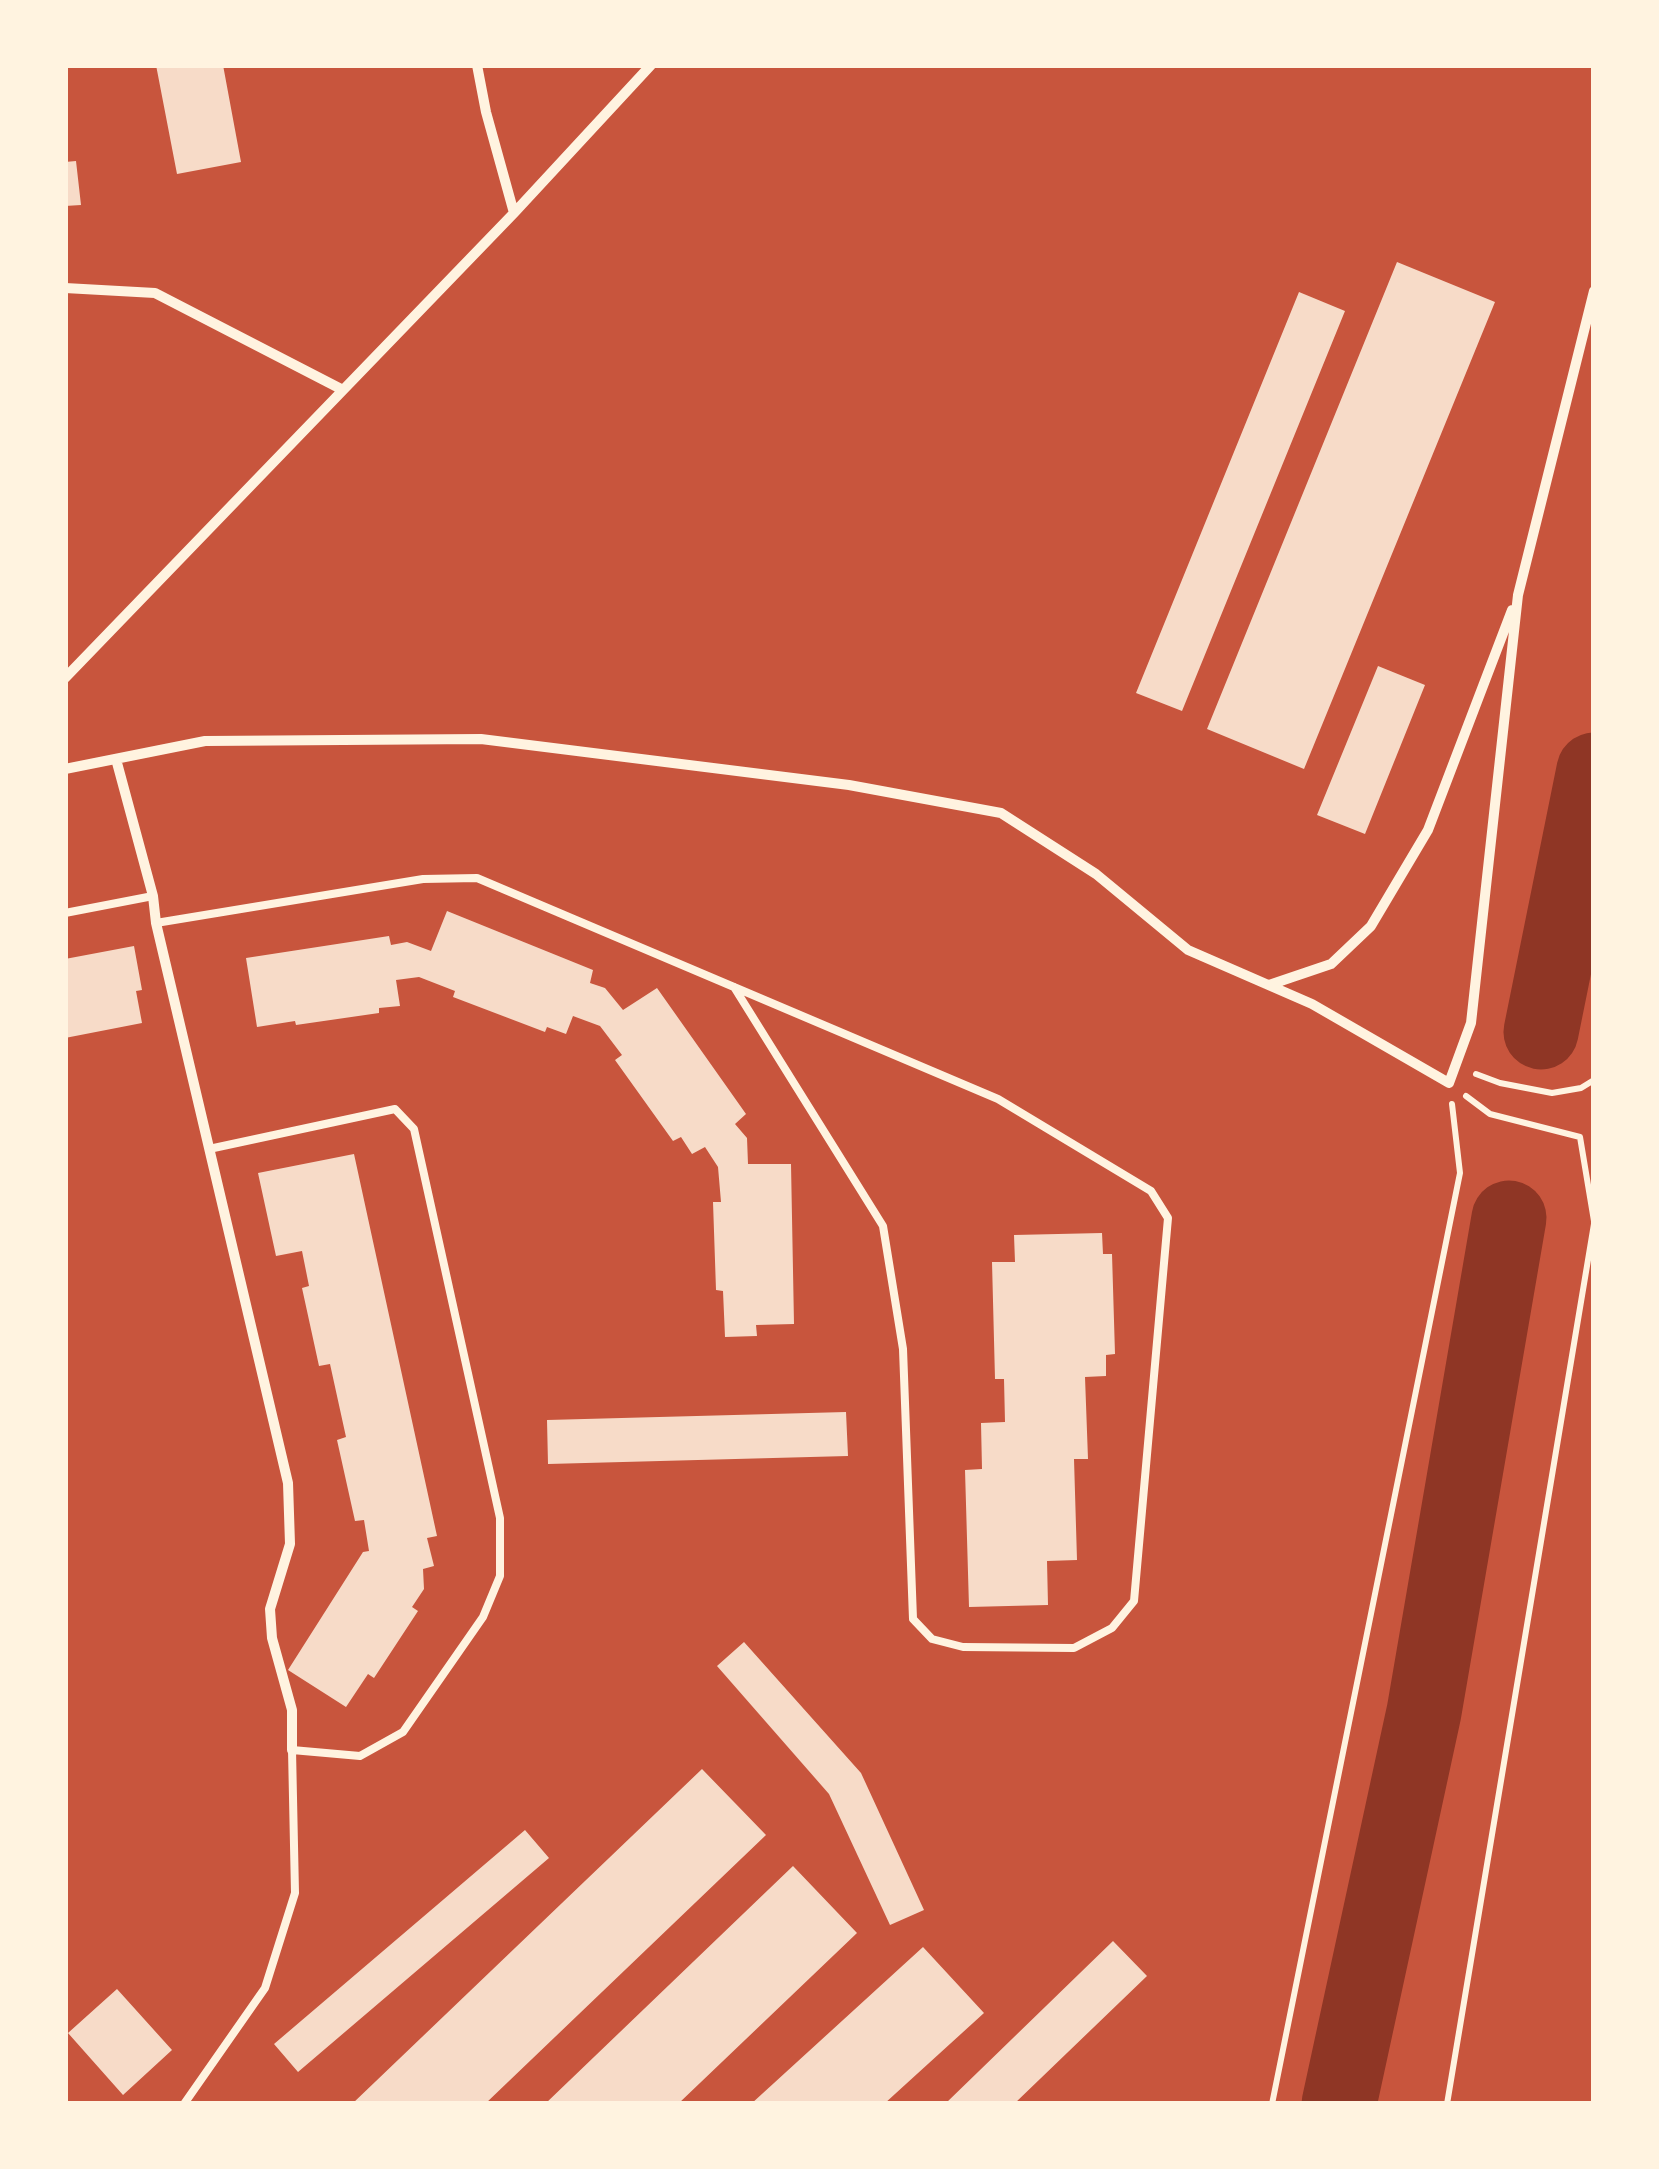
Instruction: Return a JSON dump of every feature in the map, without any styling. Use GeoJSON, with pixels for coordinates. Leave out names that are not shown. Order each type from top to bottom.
{"type":"FeatureCollection","features":[{"type":"Feature","properties":{"kind":"street"},"geometry":{"type":"LineString","coordinates":[[477,65],[514,213]]}},
{"type":"Feature","properties":{"kind":"street"},"geometry":{"type":"LineString","coordinates":[[65,678],[652,65]]}},
{"type":"Feature","properties":{"kind":"street"},"geometry":{"type":"LineString","coordinates":[[65,288],[155,293],[343,390]]}},
{"type":"Feature","properties":{"kind":"street"},"geometry":{"type":"LineString","coordinates":[[1267,985],[1330,964],[1371,926],[1428,830],[1518,595],[1594,291]]}},
{"type":"Feature","properties":{"kind":"street"},"geometry":{"type":"LineString","coordinates":[[65,769],[205,741],[481,738],[848,784],[1001,813],[1096,874],[1188,950],[1312,1004],[1449,1083],[1472,1023],[1518,595]]}},
{"type":"Feature","properties":{"kind":"street"},"geometry":{"type":"LineString","coordinates":[[116,759],[153,896],[156,923],[288,1483],[290,1544],[270,1609],[272,1638],[292,1710],[292,1750]]}},
{"type":"Feature","properties":{"kind":"lane"},"geometry":{"type":"LineString","coordinates":[[156,923],[423,879],[477,878],[734,987],[998,1099],[1151,1191],[1168,1218],[1134,1600],[1112,1628],[1074,1648],[964,1647],[932,1639],[914,1619],[903,1349],[883,1226],[734,987]]}},
{"type":"Feature","properties":{"kind":"lane"},"geometry":{"type":"LineString","coordinates":[[65,914],[153,896]]}},
{"type":"Feature","properties":{"kind":"lane"},"geometry":{"type":"LineString","coordinates":[[184,2104],[265,1988],[295,1894],[292,1750],[360,1756],[402,1732],[483,1617],[500,1576],[500,1518],[414,1129],[396,1109],[208,1149]]}},
{"type":"Feature","properties":{"kind":"path"},"geometry":{"type":"LineString","coordinates":[[1456,1066],[1500,1083],[1552,1094],[1581,1088],[1594,1080]]}},
{"type":"Feature","properties":{"kind":"path"},"geometry":{"type":"LineString","coordinates":[[1272,2104],[1460,1174],[1449,1083]]}},
{"type":"Feature","properties":{"kind":"path"},"geometry":{"type":"LineString","coordinates":[[1447,2104],[1594,1223],[1580,1137],[1490,1114]]}},
{"type":"Feature","properties":{"kind":"path"},"geometry":{"type":"LineString","coordinates":[[1584,1284],[1594,1284]]}},
{"type":"Feature","properties":{"kind":"building"},"geometry":{"type":"Polygon","coordinates":[[[156,65],[223,65],[241,162],[177,174],[156,65]]]}},
{"type":"Feature","properties":{"kind":"building"},"geometry":{"type":"Polygon","coordinates":[[[76,161],[81,205],[65,206],[65,162],[76,161]]]}},
{"type":"Feature","properties":{"kind":"building"},"geometry":{"type":"Polygon","coordinates":[[[1397,262],[1495,302],[1304,769],[1207,729],[1397,262]]]}},
{"type":"Feature","properties":{"kind":"building"},"geometry":{"type":"Polygon","coordinates":[[[1299,292],[1345,311],[1182,711],[1136,693],[1299,292]]]}},
{"type":"Feature","properties":{"kind":"building"},"geometry":{"type":"Polygon","coordinates":[[[1378,666],[1425,685],[1365,834],[1317,815],[1378,666]]]}},
{"type":"Feature","properties":{"kind":"building"},"geometry":{"type":"Polygon","coordinates":[[[447,911],[593,970],[590,983],[605,988],[623,1010],[657,988],[746,1114],[735,1124],[747,1138],[748,1164],[791,1164],[794,1324],[756,1325],[757,1336],[725,1337],[723,1291],[716,1290],[713,1202],[721,1202],[718,1167],[705,1147],[692,1154],[681,1137],[673,1141],[615,1060],[622,1055],[600,1026],[573,1016],[566,1034],[547,1027],[545,1032],[453,997],[455,991],[419,977],[396,980],[400,1006],[379,1008],[379,1013],[257,1027],[246,958],[389,936],[391,945],[407,942],[431,951],[447,911]]]}},
{"type":"Feature","properties":{"kind":"building"},"geometry":{"type":"Polygon","coordinates":[[[134,946],[142,990],[136,991],[142,1023],[65,1038],[65,959],[134,946]]]}},
{"type":"Feature","properties":{"kind":"building"},"geometry":{"type":"Polygon","coordinates":[[[354,1154],[437,1536],[427,1538],[434,1566],[423,1569],[424,1589],[412,1607],[418,1611],[374,1678],[368,1674],[346,1707],[288,1670],[363,1552],[369,1551],[364,1520],[355,1521],[337,1440],[346,1437],[330,1364],[319,1366],[302,1288],[309,1286],[302,1251],[276,1256],[258,1173],[354,1154]]]}},
{"type":"Feature","properties":{"kind":"building"},"geometry":{"type":"Polygon","coordinates":[[[1102,1233],[1103,1254],[1112,1254],[1115,1354],[1106,1355],[1106,1376],[1085,1377],[1088,1459],[1074,1459],[1077,1560],[1047,1561],[1048,1605],[969,1607],[965,1470],[982,1469],[981,1423],[1005,1422],[1004,1379],[995,1379],[992,1262],[1015,1262],[1014,1235],[1102,1233]]]}},
{"type":"Feature","properties":{"kind":"building"},"geometry":{"type":"Polygon","coordinates":[[[846,1412],[848,1456],[548,1464],[547,1420],[846,1412]]]}},
{"type":"Feature","properties":{"kind":"building"},"geometry":{"type":"Polygon","coordinates":[[[744,1642],[861,1773],[924,1910],[890,1925],[829,1794],[717,1666],[744,1642]]]}},
{"type":"Feature","properties":{"kind":"building"},"geometry":{"type":"Polygon","coordinates":[[[702,1769],[766,1835],[485,2104],[352,2104],[702,1769]]]}},
{"type":"Feature","properties":{"kind":"building"},"geometry":{"type":"Polygon","coordinates":[[[525,1830],[549,1858],[298,2072],[274,2044],[525,1830]]]}},
{"type":"Feature","properties":{"kind":"building"},"geometry":{"type":"Polygon","coordinates":[[[793,1866],[857,1933],[678,2104],[545,2104],[793,1866]]]}},
{"type":"Feature","properties":{"kind":"building"},"geometry":{"type":"Polygon","coordinates":[[[1113,1941],[1147,1976],[1014,2104],[945,2104],[1113,1941]]]}},
{"type":"Feature","properties":{"kind":"building"},"geometry":{"type":"Polygon","coordinates":[[[923,1947],[984,2013],[884,2104],[751,2104],[923,1947]]]}},
{"type":"Feature","properties":{"kind":"building"},"geometry":{"type":"Polygon","coordinates":[[[117,1989],[172,2050],[123,2095],[68,2033],[117,1989]]]}},
{"type":"Feature","properties":{"kind":"waterway"},"geometry":{"type":"LineString","coordinates":[[1541,1032],[1594,770]]}},
{"type":"Feature","properties":{"kind":"waterway"},"geometry":{"type":"LineString","coordinates":[[1339,2104],[1424,1712],[1509,1218]]}}]}
